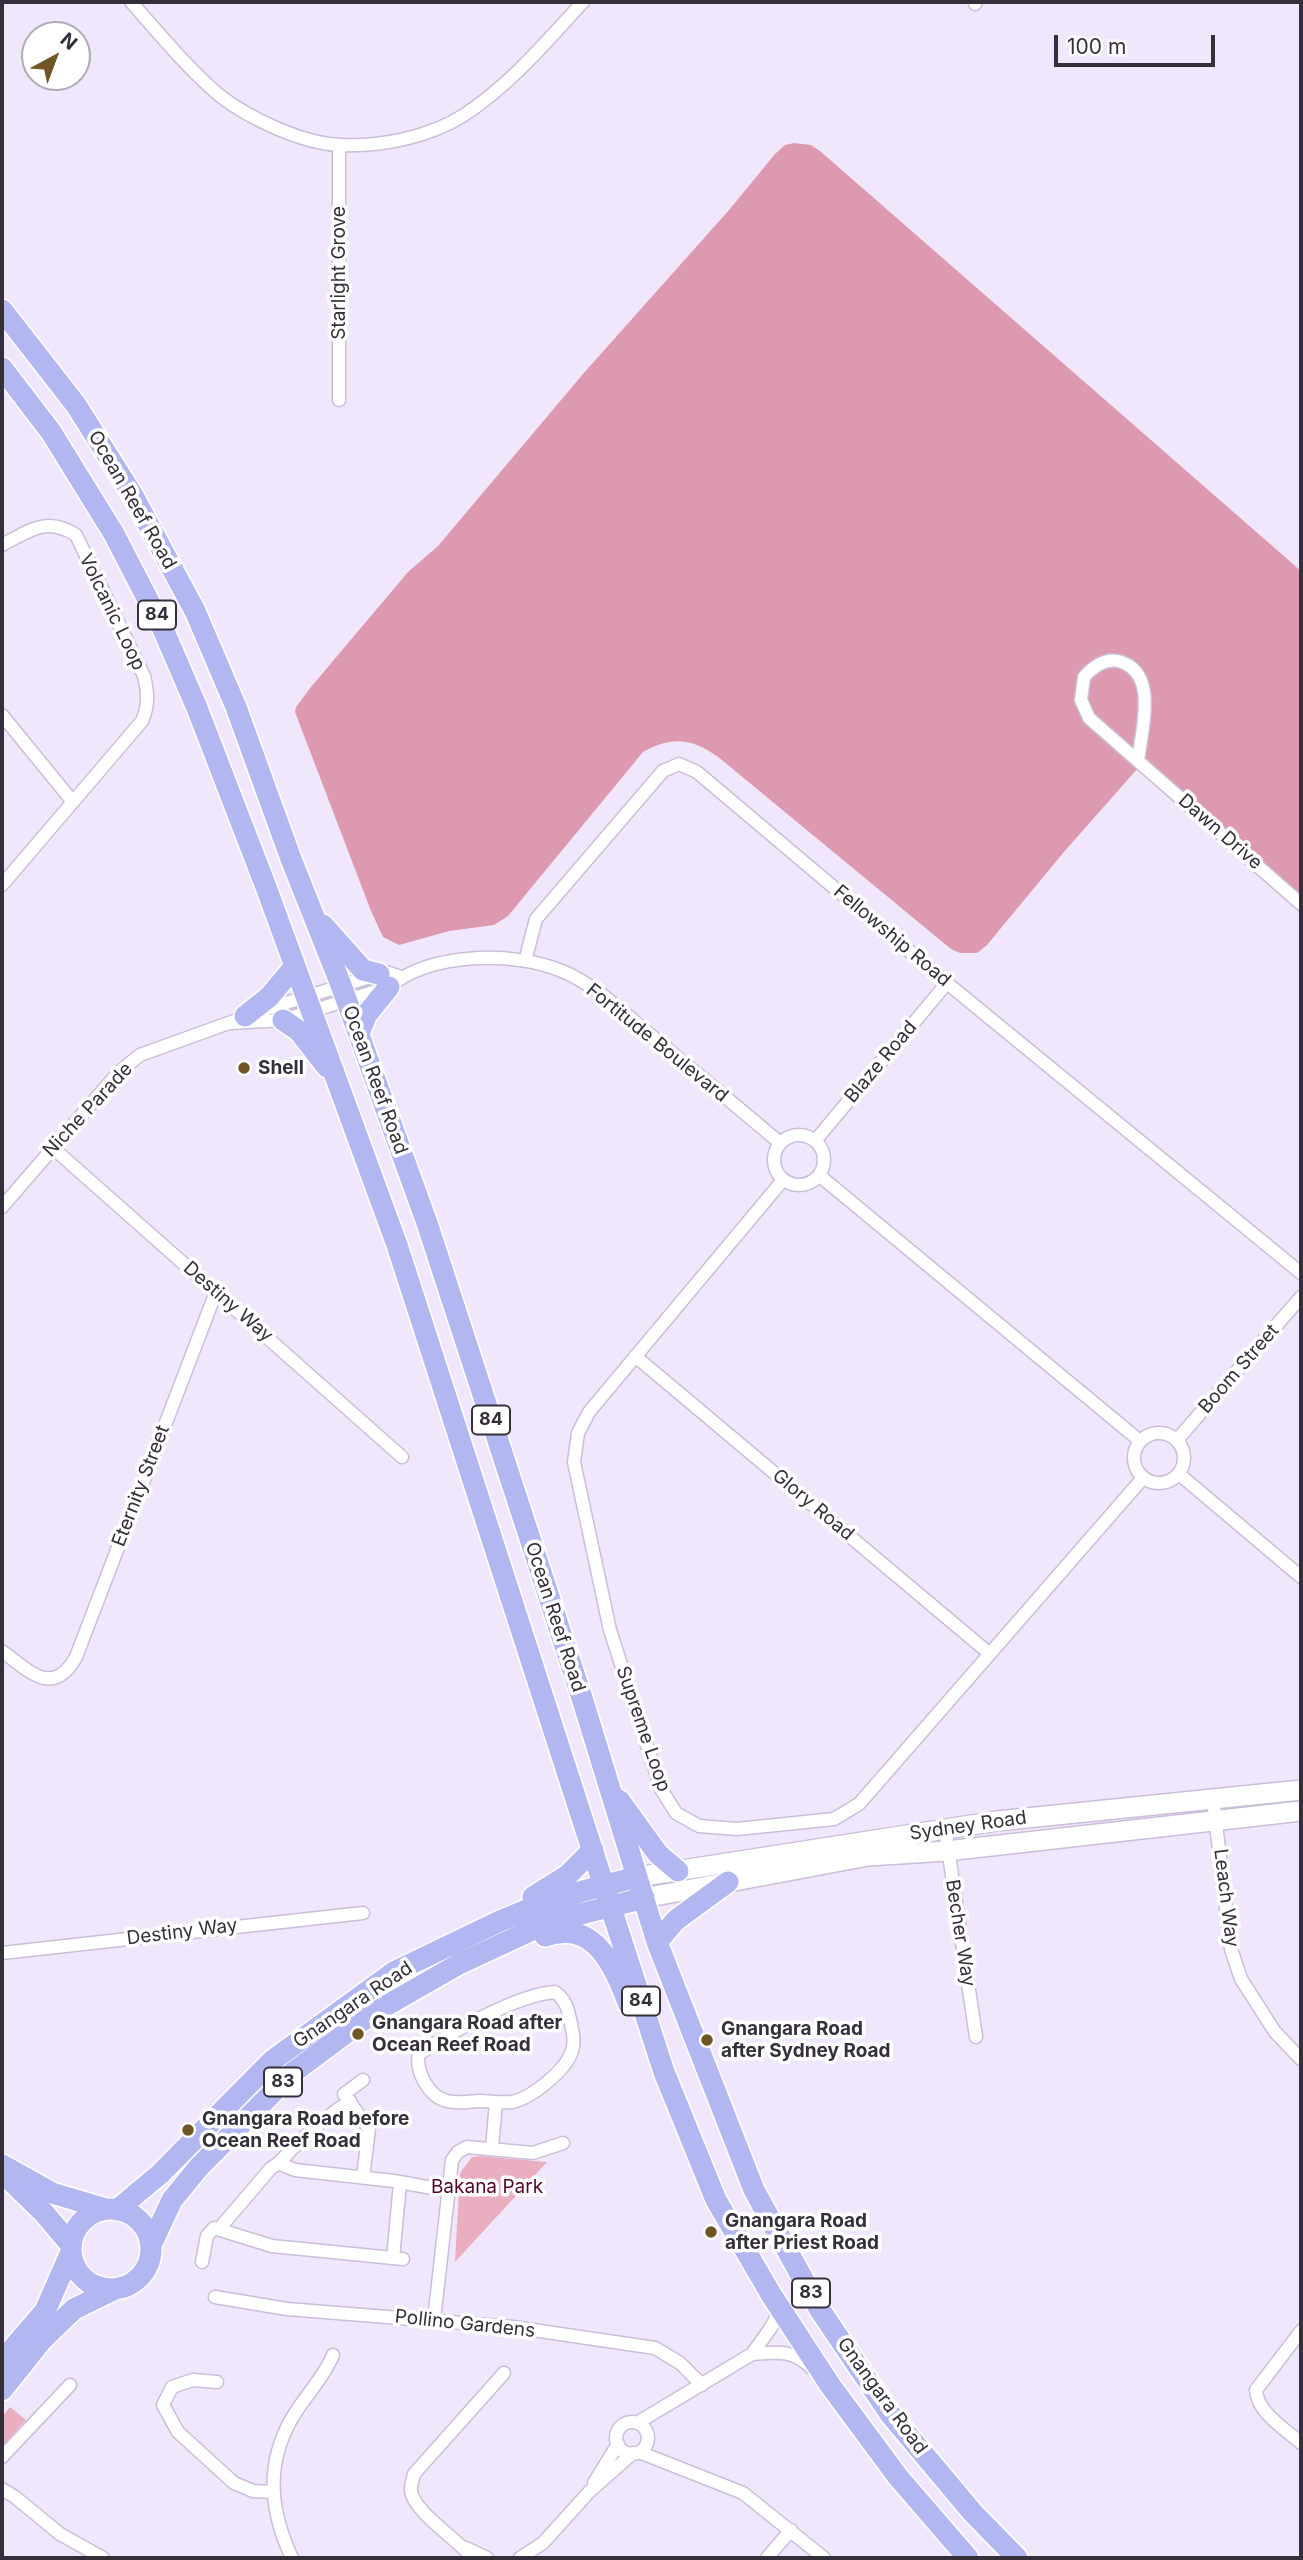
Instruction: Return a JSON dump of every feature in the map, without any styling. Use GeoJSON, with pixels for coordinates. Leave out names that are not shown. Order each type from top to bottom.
{"type":"FeatureCollection","features":[{"type":"Feature","properties":{"kind":"main road","name":"Ocean Reef Road"},"geometry":{"type":"LineString","coordinates":[[2,310],[89,425],[132,494],[195,611],[236,707],[344,992],[427,1223],[582,1698],[644,1898]]}},
{"type":"Feature","properties":{"kind":"main road","name":"Ocean Reef Road"},"geometry":{"type":"LineString","coordinates":[[2,368],[62,450],[114,534],[150,603],[197,708],[397,1245],[611,1906]]}},
{"type":"Feature","properties":{"kind":"main road"},"geometry":{"type":"LineString","coordinates":[[313,913],[357,964],[369,973],[389,979],[380,1001],[368,1014],[359,1033]]}},
{"type":"Feature","properties":{"kind":"main road"},"geometry":{"type":"LineString","coordinates":[[238,1020],[269,997],[295,966]]}},
{"type":"Feature","properties":{"kind":"main road"},"geometry":{"type":"LineString","coordinates":[[283,1020],[299,1031],[337,1080]]}},
{"type":"Feature","properties":{"kind":"main road"},"geometry":{"type":"LineString","coordinates":[[606,1781],[659,1854],[678,1871]]}},
{"type":"Feature","properties":{"kind":"main road"},"geometry":{"type":"LineString","coordinates":[[500,1921],[568,1875],[593,1850]]}},
{"type":"Feature","properties":{"kind":"main road","name":"Gnangara Road"},"geometry":{"type":"LineString","coordinates":[[111,2209],[160,2174],[273,2060],[394,1972],[534,1907],[637,1877]]}},
{"type":"Feature","properties":{"kind":"main road"},"geometry":{"type":"LineString","coordinates":[[657,1942],[676,1920],[728,1882]]}},
{"type":"Feature","properties":{"kind":"main road","name":"Gnangara Road"},"geometry":{"type":"LineString","coordinates":[[151,2245],[173,2200],[199,2166],[290,2074],[370,2015],[459,1964],[532,1930],[644,1898],[657,1942],[754,2190],[820,2310],[890,2414],[973,2513],[1017,2558]]}},
{"type":"Feature","properties":{"kind":"main road","name":"Gnangara Road"},"geometry":{"type":"LineString","coordinates":[[611,1906],[664,2071],[716,2200],[830,2385],[898,2477],[968,2558]]}},
{"type":"Feature","properties":{"kind":"main road","name":"83"},"geometry":{"type":"LineString","coordinates":[[459,1964],[557,1931],[573,1931],[592,1940],[619,1980],[641,2034],[664,2071]]}},
{"type":"Feature","properties":{"kind":"main road"},"geometry":{"type":"LineString","coordinates":[[2,2165],[52,2193],[127,2212],[144,2225],[151,2245]]}},
{"type":"Feature","properties":{"kind":"main road"},"geometry":{"type":"LineString","coordinates":[[2,2172],[44,2213],[71,2248],[74,2264],[80,2275],[102,2288],[115,2289]]}},
{"type":"Feature","properties":{"kind":"main road","name":"83"},"geometry":{"type":"LineString","coordinates":[[71,2248],[79,2225],[86,2217],[111,2209]]}},
{"type":"Feature","properties":{"kind":"main road","name":"83"},"geometry":{"type":"LineString","coordinates":[[115,2289],[138,2280],[146,2270],[151,2245]]}},
{"type":"Feature","properties":{"kind":"main road"},"geometry":{"type":"LineString","coordinates":[[2,2361],[45,2311],[71,2248]]}},
{"type":"Feature","properties":{"kind":"main road"},"geometry":{"type":"LineString","coordinates":[[2,2390],[42,2340],[74,2309],[115,2289]]}},
{"type":"Feature","properties":{"kind":"street"},"geometry":{"type":"LineString","coordinates":[[131,2],[219,94],[250,116],[293,135],[339,145],[386,142],[425,133],[462,117],[496,91],[583,2]]}},
{"type":"Feature","properties":{"kind":"street","name":"Starlight Grove"},"geometry":{"type":"LineString","coordinates":[[339,145],[339,400]]}},
{"type":"Feature","properties":{"kind":"street","name":"Volcanic Loop"},"geometry":{"type":"LineString","coordinates":[[2,545],[41,526],[65,528],[75,535],[144,676],[148,696],[142,721],[2,885]]}},
{"type":"Feature","properties":{"kind":"street","name":"Dawn Drive"},"geometry":{"type":"LineString","coordinates":[[1138,761],[1146,704],[1143,689],[1137,674],[1129,667],[1109,660],[1099,664],[1084,677],[1081,701],[1089,718],[1138,761],[1301,904]]}},
{"type":"Feature","properties":{"kind":"street"},"geometry":{"type":"LineString","coordinates":[[2,715],[73,802]]}},
{"type":"Feature","properties":{"kind":"street","name":"Fellowship Road"},"geometry":{"type":"LineString","coordinates":[[524,961],[536,919],[663,771],[679,764],[697,772],[947,983],[1301,1273]]}},
{"type":"Feature","properties":{"kind":"street","name":"Fortitude Boulevard"},"geometry":{"type":"LineString","coordinates":[[344,992],[454,960],[495,957],[563,971],[605,997],[780,1143]]}},
{"type":"Feature","properties":{"kind":"street","name":"Blaze Road"},"geometry":{"type":"LineString","coordinates":[[815,1141],[947,983]]}},
{"type":"Feature","properties":{"kind":"street","name":"Niche Parade"},"geometry":{"type":"LineString","coordinates":[[2,1207],[118,1073],[140,1055],[238,1020],[308,1004],[344,992]]}},
{"type":"Feature","properties":{"kind":"street","name":"Niche Parade"},"geometry":{"type":"LineString","coordinates":[[238,1020],[283,1020],[308,1004]]}},
{"type":"Feature","properties":{"kind":"street"},"geometry":{"type":"LineString","coordinates":[[795,1135],[804,1135],[815,1141],[823,1151],[825,1159],[820,1175],[806,1185],[798,1186],[783,1180],[774,1166],[776,1150],[780,1143],[795,1135]]}},
{"type":"Feature","properties":{"kind":"street","name":"Destiny Way"},"geometry":{"type":"LineString","coordinates":[[53,1148],[402,1457]]}},
{"type":"Feature","properties":{"kind":"street"},"geometry":{"type":"LineString","coordinates":[[820,1175],[1140,1441]]}},
{"type":"Feature","properties":{"kind":"street","name":"Supreme Loop"},"geometry":{"type":"LineString","coordinates":[[783,1180],[589,1412],[578,1433],[574,1462],[610,1630],[661,1789],[676,1814],[699,1826],[737,1829],[834,1819],[859,1804],[1143,1478]]}},
{"type":"Feature","properties":{"kind":"street","name":"Eternity Street"},"geometry":{"type":"LineString","coordinates":[[2,1651],[36,1676],[50,1679],[60,1677],[69,1669],[76,1657],[216,1292]]}},
{"type":"Feature","properties":{"kind":"street","name":"Boom Street"},"geometry":{"type":"LineString","coordinates":[[1177,1440],[1301,1297]]}},
{"type":"Feature","properties":{"kind":"street","name":"Glory Road"},"geometry":{"type":"LineString","coordinates":[[635,1356],[990,1654]]}},
{"type":"Feature","properties":{"kind":"street"},"geometry":{"type":"LineString","coordinates":[[1155,1433],[1164,1433],[1177,1440],[1185,1458],[1180,1474],[1166,1483],[1150,1482],[1143,1478],[1138,1472],[1134,1456],[1140,1441],[1155,1433]]}},
{"type":"Feature","properties":{"kind":"street"},"geometry":{"type":"LineString","coordinates":[[1180,1474],[1301,1577]]}},
{"type":"Feature","properties":{"kind":"street","name":"Sydney Road"},"geometry":{"type":"LineString","coordinates":[[637,1877],[997,1821],[1301,1790]]}},
{"type":"Feature","properties":{"kind":"street","name":"Leach Way"},"geometry":{"type":"LineString","coordinates":[[1213,1799],[1231,1948],[1241,1979],[1275,2032],[1301,2059]]}},
{"type":"Feature","properties":{"kind":"street","name":"Sydney Road"},"geometry":{"type":"LineString","coordinates":[[644,1898],[868,1856],[947,1851],[1301,1811]]}},
{"type":"Feature","properties":{"kind":"street","name":"Becher Way"},"geometry":{"type":"LineString","coordinates":[[945,1828],[976,2037]]}},
{"type":"Feature","properties":{"kind":"street","name":"Destiny Way"},"geometry":{"type":"LineString","coordinates":[[2,1953],[363,1913]]}},
{"type":"Feature","properties":{"kind":"street"},"geometry":{"type":"LineString","coordinates":[[555,1992],[565,2000],[573,2034],[572,2055],[550,2081],[531,2094],[514,2101],[496,2102],[446,2101],[436,2095],[419,2071],[419,2054],[512,2004],[541,1993],[555,1992]]}},
{"type":"Feature","properties":{"kind":"street"},"geometry":{"type":"LineString","coordinates":[[363,2080],[344,2094],[369,2129],[363,2177]]}},
{"type":"Feature","properties":{"kind":"street"},"geometry":{"type":"LineString","coordinates":[[219,2229],[271,2168],[280,2164],[289,2151],[328,2114],[350,2101]]}},
{"type":"Feature","properties":{"kind":"street"},"geometry":{"type":"LineString","coordinates":[[492,2148],[496,2102]]}},
{"type":"Feature","properties":{"kind":"street"},"geometry":{"type":"LineString","coordinates":[[434,2320],[452,2160],[458,2152],[467,2147],[533,2153],[563,2143]]}},
{"type":"Feature","properties":{"kind":"street"},"geometry":{"type":"LineString","coordinates":[[280,2164],[295,2170],[363,2177],[449,2191]]}},
{"type":"Feature","properties":{"kind":"street"},"geometry":{"type":"LineString","coordinates":[[202,2262],[209,2232],[215,2228],[272,2246],[398,2258],[400,2183]]}},
{"type":"Feature","properties":{"kind":"street","name":"Pollino Gardens"},"geometry":{"type":"LineString","coordinates":[[215,2298],[287,2309],[513,2327],[655,2348],[680,2363],[702,2385]]}},
{"type":"Feature","properties":{"kind":"street"},"geometry":{"type":"LineString","coordinates":[[781,2309],[752,2354],[637,2423],[625,2423],[620,2427],[616,2438],[622,2449],[642,2446],[681,2468],[743,2493],[824,2558]]}},
{"type":"Feature","properties":{"kind":"street"},"geometry":{"type":"LineString","coordinates":[[1301,2331],[1255,2390],[1256,2400],[1262,2408],[1301,2443]]}},
{"type":"Feature","properties":{"kind":"street"},"geometry":{"type":"LineString","coordinates":[[752,2354],[793,2354],[830,2385]]}},
{"type":"Feature","properties":{"kind":"street"},"geometry":{"type":"LineString","coordinates":[[292,2558],[276,2517],[272,2492],[273,2471],[278,2449],[292,2418],[326,2373],[333,2355]]}},
{"type":"Feature","properties":{"kind":"street"},"geometry":{"type":"LineString","coordinates":[[472,2558],[463,2546],[419,2508],[411,2492],[414,2474],[504,2373]]}},
{"type":"Feature","properties":{"kind":"street"},"geometry":{"type":"LineString","coordinates":[[217,2382],[193,2380],[172,2387],[163,2406],[178,2431],[234,2483],[253,2491],[272,2492]]}},
{"type":"Feature","properties":{"kind":"street"},"geometry":{"type":"LineString","coordinates":[[2,2457],[70,2385]]}},
{"type":"Feature","properties":{"kind":"street"},"geometry":{"type":"LineString","coordinates":[[520,2558],[542,2543],[589,2492],[642,2446],[664,2407]]}},
{"type":"Feature","properties":{"kind":"street"},"geometry":{"type":"LineString","coordinates":[[637,2423],[646,2429],[642,2446]]}},
{"type":"Feature","properties":{"kind":"street"},"geometry":{"type":"LineString","coordinates":[[589,2492],[618,2444]]}},
{"type":"Feature","properties":{"kind":"street"},"geometry":{"type":"LineString","coordinates":[[2,2489],[60,2534],[97,2557]]}},
{"type":"Feature","properties":{"kind":"street"},"geometry":{"type":"LineString","coordinates":[[767,2558],[791,2530]]}},
{"type":"Feature","properties":{"kind":"street"},"geometry":{"type":"LineString","coordinates":[[535,2558],[542,2543]]}},
{"type":"Feature","properties":{"kind":"street"},"geometry":{"type":"LineString","coordinates":[[463,2546],[487,2558]]}},
{"type":"Feature","properties":{"kind":"green space","name":"Bakana Park"},"geometry":{"type":"Polygon","coordinates":[[[472,2157],[547,2162],[455,2262],[460,2173],[472,2157]]]}},
{"type":"Feature","properties":{"kind":"green space"},"geometry":{"type":"Polygon","coordinates":[[[10,2407],[26,2420],[2,2447],[2,2417],[10,2407]]]}},
{"type":"Feature","properties":{"kind":"shaded area"},"geometry":{"type":"Polygon","coordinates":[[[785,145],[811,145],[820,151],[1301,571],[1299,910],[1138,768],[987,945],[977,953],[960,953],[951,949],[717,756],[690,743],[672,741],[643,752],[508,916],[494,925],[449,931],[399,945],[383,937],[295,712],[296,707],[408,572],[438,546],[583,374],[729,210],[775,154],[785,145]]]}},
{"type":"Feature","properties":{"kind":"place","name":"Shell"},"geometry":{"type":"Point","coordinates":[244,1068]}},
{"type":"Feature","properties":{"kind":"place","name":"Gnangara Road after Ocean Reef Road"},"geometry":{"type":"Point","coordinates":[358,2034]}},
{"type":"Feature","properties":{"kind":"place","name":"Gnangara Road after Sydney Road"},"geometry":{"type":"Point","coordinates":[707,2040]}},
{"type":"Feature","properties":{"kind":"place","name":"Gnangara Road before Ocean Reef Road"},"geometry":{"type":"Point","coordinates":[188,2130]}},
{"type":"Feature","properties":{"kind":"place","name":"Gnangara Road after Priest Road"},"geometry":{"type":"Point","coordinates":[711,2232]}}]}
